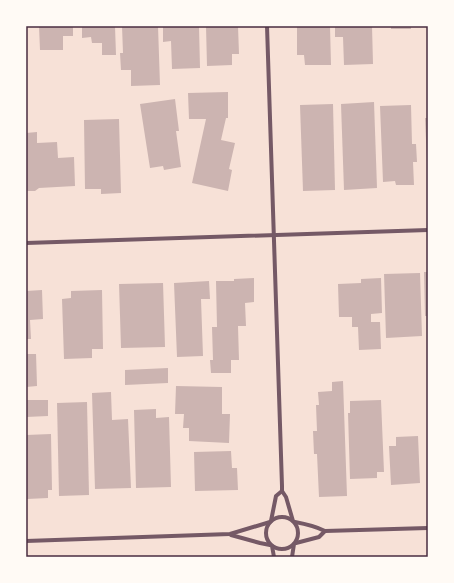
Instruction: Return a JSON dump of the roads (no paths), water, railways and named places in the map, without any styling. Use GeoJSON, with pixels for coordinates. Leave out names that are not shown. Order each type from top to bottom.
{"type":"FeatureCollection","features":[{"type":"Feature","properties":{"kind":"street"},"geometry":{"type":"LineString","coordinates":[[267,26],[282,492],[286,497],[298,532],[292,557]]}},
{"type":"Feature","properties":{"kind":"street"},"geometry":{"type":"LineString","coordinates":[[26,243],[428,230]]}},
{"type":"Feature","properties":{"kind":"street"},"geometry":{"type":"LineString","coordinates":[[274,557],[272,545],[266,537],[266,532],[276,496],[282,492]]}},
{"type":"Feature","properties":{"kind":"street"},"geometry":{"type":"LineString","coordinates":[[26,541],[230,534],[270,522],[279,517],[284,517],[294,522],[317,527],[325,532],[428,528]]}},
{"type":"Feature","properties":{"kind":"street"},"geometry":{"type":"LineString","coordinates":[[230,534],[272,545],[281,549],[287,549],[295,543],[319,537],[325,532]]}}]}
